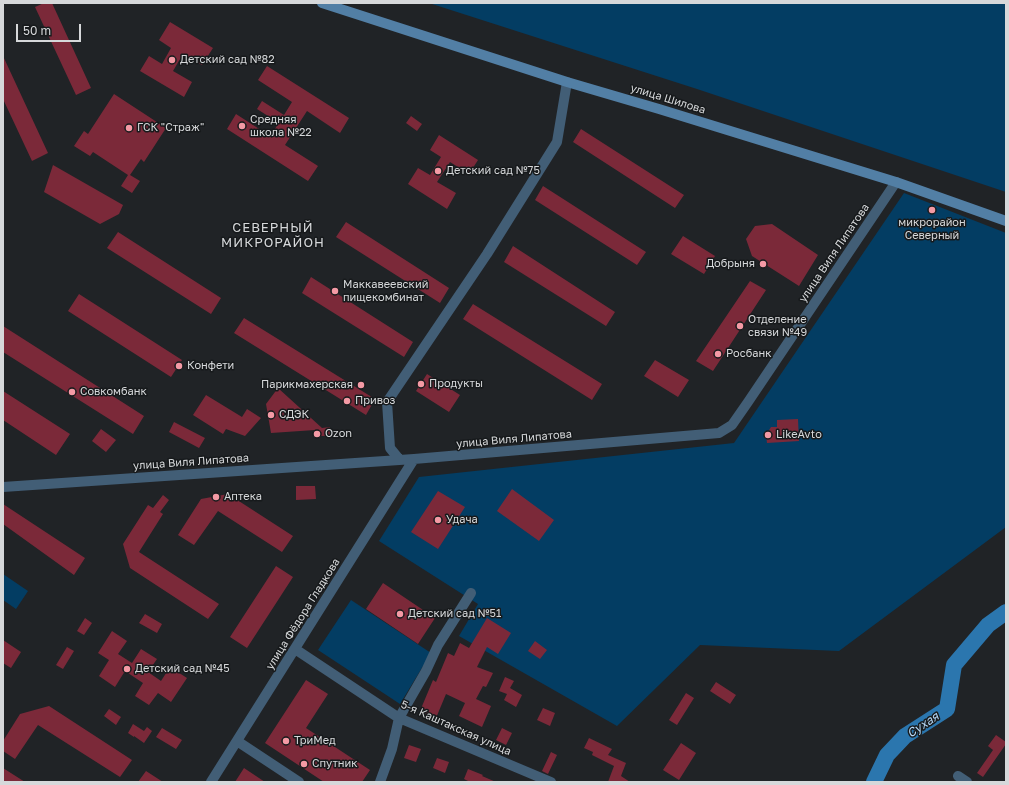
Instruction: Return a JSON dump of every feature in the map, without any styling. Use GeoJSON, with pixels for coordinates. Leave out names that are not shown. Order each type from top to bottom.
{"type":"FeatureCollection","features":[{"type":"Feature","properties":{"kind":"main road","name":"улица Шилова"},"geometry":{"type":"LineString","coordinates":[[322,3],[567,82],[896,182],[1006,221]]}},
{"type":"Feature","properties":{"kind":"street"},"geometry":{"type":"LineString","coordinates":[[399,459],[390,448],[387,402],[487,254],[557,142],[567,82]]}},
{"type":"Feature","properties":{"kind":"street","name":"улица Виля Липатова"},"geometry":{"type":"LineString","coordinates":[[3,487],[414,459],[719,433],[732,425],[896,182]]}},
{"type":"Feature","properties":{"kind":"street","name":"улица Фёдора Гладкова"},"geometry":{"type":"LineString","coordinates":[[215,781],[237,741],[414,459]]}},
{"type":"Feature","properties":{"kind":"street"},"geometry":{"type":"LineString","coordinates":[[380,782],[392,749],[399,718],[426,671],[438,645],[471,593]]}},
{"type":"Feature","properties":{"kind":"street","name":"5-я Каштакская улица"},"geometry":{"type":"LineString","coordinates":[[295,649],[399,718],[551,782]]}},
{"type":"Feature","properties":{"kind":"street"},"geometry":{"type":"LineString","coordinates":[[237,741],[300,782]]}},
{"type":"Feature","properties":{"kind":"shaded area"},"geometry":{"type":"Polygon","coordinates":[[[429,3],[1006,3],[1006,192],[697,89],[429,3]]]}},
{"type":"Feature","properties":{"kind":"shaded area"},"geometry":{"type":"Polygon","coordinates":[[[904,193],[1006,233],[1006,527],[839,651],[700,645],[617,726],[459,636],[478,604],[379,541],[419,477],[734,443],[904,193]]]}},
{"type":"Feature","properties":{"kind":"shaded area"},"geometry":{"type":"Polygon","coordinates":[[[3,574],[28,591],[16,609],[3,600],[3,574]]]}},
{"type":"Feature","properties":{"kind":"shaded area"},"geometry":{"type":"Polygon","coordinates":[[[351,600],[431,653],[400,704],[318,650],[351,600]]]}},
{"type":"Feature","properties":{"kind":"building"},"geometry":{"type":"Polygon","coordinates":[[[44,3],[52,3],[91,88],[76,95],[35,7],[44,3]]]}},
{"type":"Feature","properties":{"kind":"building","name":"Детский сад №82"},"geometry":{"type":"Polygon","coordinates":[[[170,22],[213,48],[202,65],[183,54],[173,71],[192,82],[184,97],[140,71],[149,56],[162,64],[171,48],[159,40],[170,22]]]}},
{"type":"Feature","properties":{"kind":"building"},"geometry":{"type":"Polygon","coordinates":[[[3,56],[48,153],[32,161],[3,99],[3,56]]]}},
{"type":"Feature","properties":{"kind":"building","name":"Средняя школа №22"},"geometry":{"type":"Polygon","coordinates":[[[267,66],[349,118],[340,133],[307,111],[285,145],[318,166],[308,181],[227,129],[236,114],[270,136],[279,123],[257,109],[262,101],[284,115],[292,102],[258,80],[267,66]]]}},
{"type":"Feature","properties":{"kind":"building","name":"ГСК \"Страж\""},"geometry":{"type":"Polygon","coordinates":[[[114,94],[166,128],[144,162],[141,159],[130,175],[140,181],[132,193],[121,186],[128,175],[93,152],[90,156],[74,146],[84,131],[88,134],[114,94]]]}},
{"type":"Feature","properties":{"kind":"building"},"geometry":{"type":"Polygon","coordinates":[[[411,116],[422,124],[417,131],[406,123],[411,116]]]}},
{"type":"Feature","properties":{"kind":"building"},"geometry":{"type":"Polygon","coordinates":[[[581,129],[684,195],[675,208],[573,142],[581,129]]]}},
{"type":"Feature","properties":{"kind":"building","name":"Детский сад №75"},"geometry":{"type":"Polygon","coordinates":[[[439,135],[478,160],[469,174],[450,162],[437,182],[456,193],[447,209],[408,184],[418,168],[430,175],[441,157],[430,150],[439,135]]]}},
{"type":"Feature","properties":{"kind":"building"},"geometry":{"type":"Polygon","coordinates":[[[53,165],[123,205],[119,214],[100,224],[44,192],[53,165]]]}},
{"type":"Feature","properties":{"kind":"building"},"geometry":{"type":"Polygon","coordinates":[[[543,186],[646,252],[637,265],[535,200],[543,186]]]}},
{"type":"Feature","properties":{"kind":"building"},"geometry":{"type":"Polygon","coordinates":[[[346,222],[449,288],[440,303],[336,237],[346,222]]]}},
{"type":"Feature","properties":{"kind":"building"},"geometry":{"type":"Polygon","coordinates":[[[772,224],[818,255],[799,286],[752,256],[746,239],[755,226],[772,224]]]}},
{"type":"Feature","properties":{"kind":"building"},"geometry":{"type":"Polygon","coordinates":[[[118,232],[221,298],[211,314],[107,248],[118,232]]]}},
{"type":"Feature","properties":{"kind":"building"},"geometry":{"type":"Polygon","coordinates":[[[683,236],[715,256],[704,274],[671,254],[683,236]]]}},
{"type":"Feature","properties":{"kind":"building"},"geometry":{"type":"Polygon","coordinates":[[[513,246],[615,312],[606,326],[504,262],[513,246]]]}},
{"type":"Feature","properties":{"kind":"building"},"geometry":{"type":"Polygon","coordinates":[[[311,277],[413,342],[404,357],[302,293],[311,277]]]}},
{"type":"Feature","properties":{"kind":"building"},"geometry":{"type":"Polygon","coordinates":[[[750,281],[766,290],[713,371],[696,361],[750,281]]]}},
{"type":"Feature","properties":{"kind":"building"},"geometry":{"type":"Polygon","coordinates":[[[79,294],[182,360],[171,377],[68,311],[79,294]]]}},
{"type":"Feature","properties":{"kind":"building"},"geometry":{"type":"Polygon","coordinates":[[[473,304],[602,384],[592,400],[463,319],[473,304]]]}},
{"type":"Feature","properties":{"kind":"building"},"geometry":{"type":"Polygon","coordinates":[[[244,318],[375,399],[366,415],[234,333],[244,318]]]}},
{"type":"Feature","properties":{"kind":"building"},"geometry":{"type":"Polygon","coordinates":[[[3,326],[144,416],[133,434],[3,352],[3,326]]]}},
{"type":"Feature","properties":{"kind":"building"},"geometry":{"type":"Polygon","coordinates":[[[655,360],[689,380],[678,397],[644,376],[655,360]]]}},
{"type":"Feature","properties":{"kind":"building"},"geometry":{"type":"Polygon","coordinates":[[[427,374],[460,395],[449,412],[416,391],[427,374]]]}},
{"type":"Feature","properties":{"kind":"building"},"geometry":{"type":"Polygon","coordinates":[[[278,388],[322,428],[330,427],[330,436],[315,436],[315,430],[271,433],[266,404],[278,388]]]}},
{"type":"Feature","properties":{"kind":"building"},"geometry":{"type":"Polygon","coordinates":[[[3,391],[70,434],[56,455],[3,420],[3,391]]]}},
{"type":"Feature","properties":{"kind":"building"},"geometry":{"type":"Polygon","coordinates":[[[206,395],[242,417],[247,409],[261,418],[245,436],[226,429],[223,434],[193,415],[206,395]]]}},
{"type":"Feature","properties":{"kind":"building"},"geometry":{"type":"Polygon","coordinates":[[[798,419],[799,441],[767,443],[766,435],[771,427],[777,427],[777,420],[798,419]]]}},
{"type":"Feature","properties":{"kind":"building"},"geometry":{"type":"Polygon","coordinates":[[[174,422],[205,438],[199,448],[169,432],[174,422]]]}},
{"type":"Feature","properties":{"kind":"building"},"geometry":{"type":"Polygon","coordinates":[[[101,429],[116,440],[106,452],[92,441],[101,429]]]}},
{"type":"Feature","properties":{"kind":"building"},"geometry":{"type":"Polygon","coordinates":[[[296,486],[315,486],[316,499],[296,500],[296,486]]]}},
{"type":"Feature","properties":{"kind":"building"},"geometry":{"type":"Polygon","coordinates":[[[512,489],[554,520],[539,541],[497,511],[512,489]]]}},
{"type":"Feature","properties":{"kind":"building","name":"Удача"},"geometry":{"type":"Polygon","coordinates":[[[438,491],[465,507],[438,549],[411,532],[438,491]]]}},
{"type":"Feature","properties":{"kind":"building"},"geometry":{"type":"Polygon","coordinates":[[[228,494],[293,536],[282,552],[218,511],[194,545],[178,535],[201,499],[228,494]]]}},
{"type":"Feature","properties":{"kind":"building"},"geometry":{"type":"Polygon","coordinates":[[[163,495],[169,500],[160,512],[163,514],[139,552],[219,604],[208,619],[130,568],[123,544],[148,505],[153,508],[163,495]]]}},
{"type":"Feature","properties":{"kind":"building"},"geometry":{"type":"Polygon","coordinates":[[[3,504],[85,558],[74,575],[3,524],[3,504]]]}},
{"type":"Feature","properties":{"kind":"building"},"geometry":{"type":"Polygon","coordinates":[[[276,566],[293,577],[247,648],[230,637],[276,566]]]}},
{"type":"Feature","properties":{"kind":"building","name":"Детский сад №51"},"geometry":{"type":"Polygon","coordinates":[[[383,583],[435,618],[418,644],[366,609],[383,583]]]}},
{"type":"Feature","properties":{"kind":"building"},"geometry":{"type":"Polygon","coordinates":[[[145,614],[162,624],[157,633],[139,623],[145,614]]]}},
{"type":"Feature","properties":{"kind":"building"},"geometry":{"type":"Polygon","coordinates":[[[85,618],[92,623],[84,635],[77,631],[85,618]]]}},
{"type":"Feature","properties":{"kind":"building"},"geometry":{"type":"Polygon","coordinates":[[[487,618],[511,633],[498,654],[487,647],[477,667],[493,673],[486,687],[483,686],[476,699],[491,706],[482,727],[459,716],[465,703],[446,694],[436,718],[420,711],[433,680],[436,682],[448,653],[454,656],[460,643],[469,648],[487,618]]]}},
{"type":"Feature","properties":{"kind":"building","name":"Детский сад №45"},"geometry":{"type":"Polygon","coordinates":[[[112,631],[127,641],[118,654],[132,663],[141,649],[157,659],[148,672],[161,681],[170,667],[187,678],[171,702],[158,693],[149,705],[135,696],[143,683],[125,671],[115,687],[99,676],[109,660],[98,653],[112,631]]]}},
{"type":"Feature","properties":{"kind":"building"},"geometry":{"type":"Polygon","coordinates":[[[3,640],[21,652],[11,668],[3,663],[3,640]]]}},
{"type":"Feature","properties":{"kind":"building"},"geometry":{"type":"Polygon","coordinates":[[[535,641],[547,650],[540,659],[528,651],[535,641]]]}},
{"type":"Feature","properties":{"kind":"building"},"geometry":{"type":"Polygon","coordinates":[[[67,647],[74,651],[63,669],[56,665],[67,647]]]}},
{"type":"Feature","properties":{"kind":"building"},"geometry":{"type":"Polygon","coordinates":[[[505,677],[514,681],[510,688],[522,695],[516,707],[504,700],[507,694],[499,691],[505,677]]]}},
{"type":"Feature","properties":{"kind":"building"},"geometry":{"type":"Polygon","coordinates":[[[306,680],[328,694],[306,728],[370,770],[362,782],[324,782],[265,743],[306,680]]]}},
{"type":"Feature","properties":{"kind":"building"},"geometry":{"type":"Polygon","coordinates":[[[716,682],[736,695],[730,704],[710,691],[716,682]]]}},
{"type":"Feature","properties":{"kind":"building"},"geometry":{"type":"Polygon","coordinates":[[[686,693],[694,698],[677,725],[669,720],[686,693]]]}},
{"type":"Feature","properties":{"kind":"building"},"geometry":{"type":"Polygon","coordinates":[[[49,706],[132,760],[120,777],[38,725],[15,759],[3,751],[3,741],[20,714],[49,706]]]}},
{"type":"Feature","properties":{"kind":"building"},"geometry":{"type":"Polygon","coordinates":[[[543,708],[555,713],[550,726],[537,720],[543,708]]]}},
{"type":"Feature","properties":{"kind":"building"},"geometry":{"type":"Polygon","coordinates":[[[109,709],[121,717],[116,725],[104,716],[109,709]]]}},
{"type":"Feature","properties":{"kind":"building"},"geometry":{"type":"Polygon","coordinates":[[[133,724],[144,731],[147,727],[152,731],[144,743],[128,733],[133,724]]]}},
{"type":"Feature","properties":{"kind":"building"},"geometry":{"type":"Polygon","coordinates":[[[162,728],[182,740],[176,749],[156,737],[162,728]]]}},
{"type":"Feature","properties":{"kind":"building"},"geometry":{"type":"Polygon","coordinates":[[[502,728],[512,733],[506,745],[496,740],[502,728]]]}},
{"type":"Feature","properties":{"kind":"building"},"geometry":{"type":"Polygon","coordinates":[[[996,735],[1006,742],[1006,744],[983,777],[977,773],[993,750],[988,746],[996,735]]]}},
{"type":"Feature","properties":{"kind":"building"},"geometry":{"type":"Polygon","coordinates":[[[589,738],[612,749],[608,755],[626,763],[621,776],[630,782],[608,782],[614,766],[592,755],[593,752],[584,748],[589,738]]]}},
{"type":"Feature","properties":{"kind":"building"},"geometry":{"type":"Polygon","coordinates":[[[681,743],[696,753],[679,780],[663,770],[681,743]]]}},
{"type":"Feature","properties":{"kind":"building"},"geometry":{"type":"Polygon","coordinates":[[[409,745],[421,749],[416,762],[404,758],[409,745]]]}},
{"type":"Feature","properties":{"kind":"building"},"geometry":{"type":"Polygon","coordinates":[[[551,752],[557,755],[548,774],[542,771],[551,752]]]}},
{"type":"Feature","properties":{"kind":"building"},"geometry":{"type":"Polygon","coordinates":[[[437,758],[449,762],[445,773],[433,768],[437,758]]]}},
{"type":"Feature","properties":{"kind":"building"},"geometry":{"type":"Polygon","coordinates":[[[3,768],[25,782],[3,782],[3,768]]]}},
{"type":"Feature","properties":{"kind":"building"},"geometry":{"type":"Polygon","coordinates":[[[244,768],[265,782],[235,782],[244,768]]]}},
{"type":"Feature","properties":{"kind":"building"},"geometry":{"type":"Polygon","coordinates":[[[468,769],[496,782],[470,782],[464,779],[468,769]]]}},
{"type":"Feature","properties":{"kind":"building"},"geometry":{"type":"Polygon","coordinates":[[[146,771],[163,782],[138,782],[146,771]]]}},
{"type":"Feature","properties":{"kind":"waterway","name":"Сухая"},"geometry":{"type":"LineString","coordinates":[[874,782],[887,755],[905,736],[947,709],[954,665],[988,625],[1006,612]]}},
{"type":"Feature","properties":{"kind":"place","name":"Детский сад №82"},"geometry":{"type":"Point","coordinates":[172,60]}},
{"type":"Feature","properties":{"kind":"place","name":"Средняя школа №22"},"geometry":{"type":"Point","coordinates":[242,126]}},
{"type":"Feature","properties":{"kind":"place","name":"ГСК \"Страж\""},"geometry":{"type":"Point","coordinates":[129,128]}},
{"type":"Feature","properties":{"kind":"place","name":"Детский сад №75"},"geometry":{"type":"Point","coordinates":[438,171]}},
{"type":"Feature","properties":{"kind":"place","name":"микрорайон Северный"},"geometry":{"type":"Point","coordinates":[932,210]}},
{"type":"Feature","properties":{"kind":"place","name":"Добрыня"},"geometry":{"type":"Point","coordinates":[763,264]}},
{"type":"Feature","properties":{"kind":"place","name":"Маккавеевский пищекомбинат"},"geometry":{"type":"Point","coordinates":[335,291]}},
{"type":"Feature","properties":{"kind":"place","name":"Отделение связи №49"},"geometry":{"type":"Point","coordinates":[740,326]}},
{"type":"Feature","properties":{"kind":"place","name":"Росбанк"},"geometry":{"type":"Point","coordinates":[718,354]}},
{"type":"Feature","properties":{"kind":"place","name":"Конфети"},"geometry":{"type":"Point","coordinates":[179,366]}},
{"type":"Feature","properties":{"kind":"place","name":"Продукты"},"geometry":{"type":"Point","coordinates":[421,384]}},
{"type":"Feature","properties":{"kind":"place","name":"Парикмахерская"},"geometry":{"type":"Point","coordinates":[361,385]}},
{"type":"Feature","properties":{"kind":"place","name":"Совкомбанк"},"geometry":{"type":"Point","coordinates":[72,392]}},
{"type":"Feature","properties":{"kind":"place","name":"Привоз"},"geometry":{"type":"Point","coordinates":[347,401]}},
{"type":"Feature","properties":{"kind":"place","name":"СДЭК"},"geometry":{"type":"Point","coordinates":[271,415]}},
{"type":"Feature","properties":{"kind":"place","name":"Ozon"},"geometry":{"type":"Point","coordinates":[317,434]}},
{"type":"Feature","properties":{"kind":"place","name":"LikeAvto"},"geometry":{"type":"Point","coordinates":[768,435]}},
{"type":"Feature","properties":{"kind":"place","name":"Аптека"},"geometry":{"type":"Point","coordinates":[216,497]}},
{"type":"Feature","properties":{"kind":"place","name":"Удача"},"geometry":{"type":"Point","coordinates":[438,520]}},
{"type":"Feature","properties":{"kind":"place","name":"Детский сад №51"},"geometry":{"type":"Point","coordinates":[400,614]}},
{"type":"Feature","properties":{"kind":"place","name":"Детский сад №45"},"geometry":{"type":"Point","coordinates":[127,669]}},
{"type":"Feature","properties":{"kind":"place","name":"ТриМед"},"geometry":{"type":"Point","coordinates":[286,741]}},
{"type":"Feature","properties":{"kind":"place","name":"Спутник"},"geometry":{"type":"Point","coordinates":[304,764]}},
{"type":"Feature","properties":{"kind":"district","name":"СЕВЕРНЫЙ МИКРОРАЙОН"},"geometry":{"type":"Point","coordinates":[273,236]}}]}
